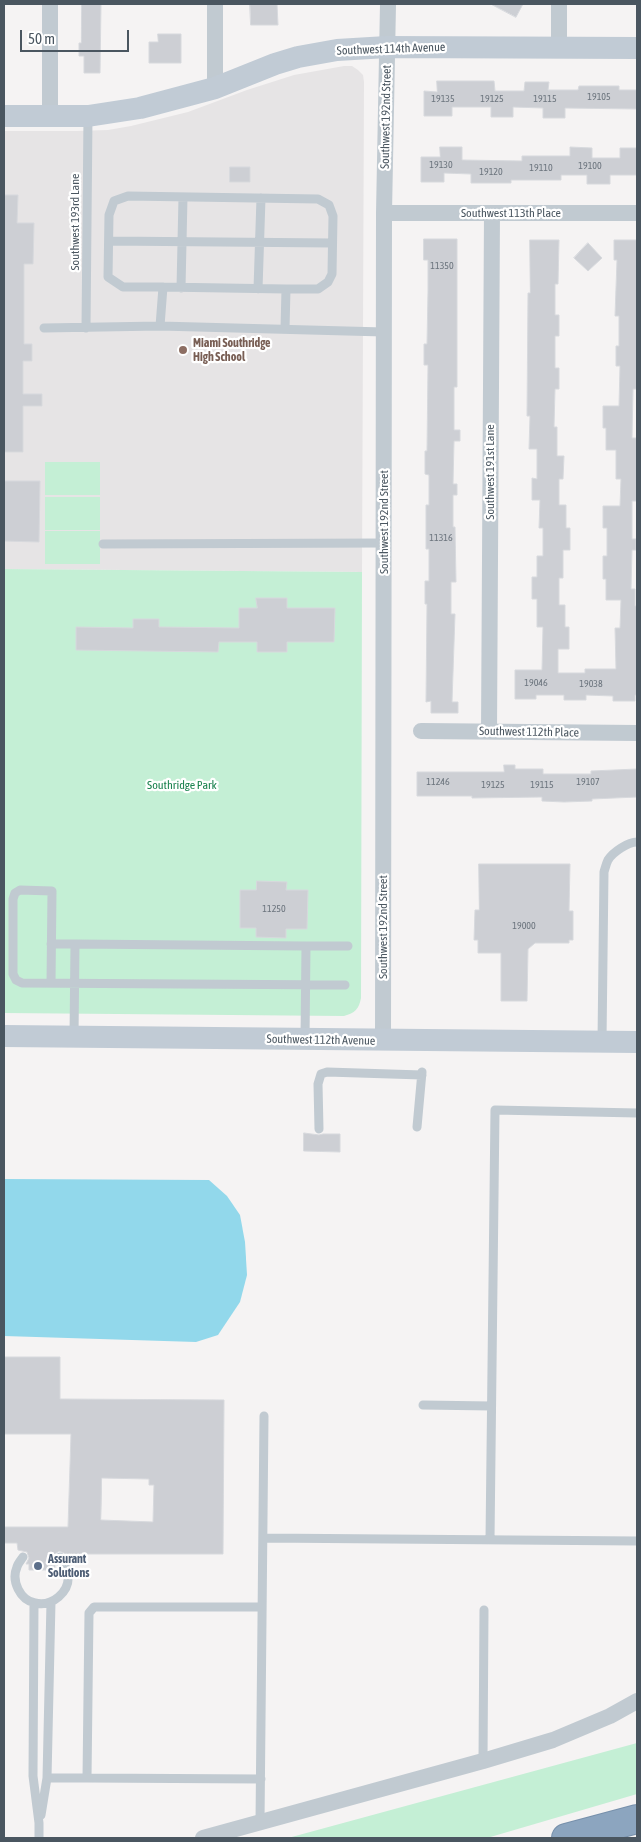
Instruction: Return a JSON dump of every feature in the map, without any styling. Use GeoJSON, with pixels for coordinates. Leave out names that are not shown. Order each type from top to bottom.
{"type":"FeatureCollection","features":[{"type":"Feature","properties":{"kind":"highway"},"geometry":{"type":"LineString","coordinates":[[566,1838],[637,1819]]}},
{"type":"Feature","properties":{"kind":"street"},"geometry":{"type":"LineString","coordinates":[[50,4],[50,117]]}},
{"type":"Feature","properties":{"kind":"street"},"geometry":{"type":"LineString","coordinates":[[215,4],[215,88]]}},
{"type":"Feature","properties":{"kind":"street","name":"Southwest 192nd Street"},"geometry":{"type":"LineString","coordinates":[[383,1040],[384,213],[388,4]]}},
{"type":"Feature","properties":{"kind":"street"},"geometry":{"type":"LineString","coordinates":[[558,48],[559,4]]}},
{"type":"Feature","properties":{"kind":"street","name":"Southwest 114th Avenue"},"geometry":{"type":"LineString","coordinates":[[4,116],[88,116],[140,108],[215,88],[298,57],[337,50],[387,47],[637,48]]}},
{"type":"Feature","properties":{"kind":"street","name":"Southwest 113th Place"},"geometry":{"type":"LineString","coordinates":[[384,213],[637,214]]}},
{"type":"Feature","properties":{"kind":"street","name":"Southwest 191st Lane"},"geometry":{"type":"LineString","coordinates":[[489,731],[492,213]]}},
{"type":"Feature","properties":{"kind":"street","name":"Southwest 112th Place"},"geometry":{"type":"LineString","coordinates":[[421,731],[637,733]]}},
{"type":"Feature","properties":{"kind":"street","name":"Southwest 112th Avenue"},"geometry":{"type":"LineString","coordinates":[[4,1036],[637,1042]]}},
{"type":"Feature","properties":{"kind":"street"},"geometry":{"type":"LineString","coordinates":[[203,1838],[483,1761],[560,1737],[610,1716],[637,1701]]}},
{"type":"Feature","properties":{"kind":"lane","name":"Southwest 193rd Lane"},"geometry":{"type":"LineString","coordinates":[[86,328],[88,116]]}},
{"type":"Feature","properties":{"kind":"lane"},"geometry":{"type":"LineString","coordinates":[[128,196],[261,198],[318,199],[329,205],[333,216],[332,274],[328,282],[318,289],[163,288],[124,287],[108,277],[109,216],[114,201],[128,196]]}},
{"type":"Feature","properties":{"kind":"lane"},"geometry":{"type":"LineString","coordinates":[[181,288],[183,197]]}},
{"type":"Feature","properties":{"kind":"lane"},"geometry":{"type":"LineString","coordinates":[[258,289],[261,198]]}},
{"type":"Feature","properties":{"kind":"lane"},"geometry":{"type":"LineString","coordinates":[[109,241],[332,243]]}},
{"type":"Feature","properties":{"kind":"lane"},"geometry":{"type":"LineString","coordinates":[[160,326],[163,288]]}},
{"type":"Feature","properties":{"kind":"lane"},"geometry":{"type":"LineString","coordinates":[[285,329],[286,289]]}},
{"type":"Feature","properties":{"kind":"lane"},"geometry":{"type":"LineString","coordinates":[[44,328],[160,326],[384,332]]}},
{"type":"Feature","properties":{"kind":"lane"},"geometry":{"type":"LineString","coordinates":[[103,544],[384,543]]}},
{"type":"Feature","properties":{"kind":"lane"},"geometry":{"type":"LineString","coordinates":[[602,1042],[604,872],[609,858],[621,848],[637,842]]}},
{"type":"Feature","properties":{"kind":"lane"},"geometry":{"type":"LineString","coordinates":[[51,983],[52,890],[20,890],[15,893],[13,898],[13,974],[16,980],[22,983],[345,985]]}},
{"type":"Feature","properties":{"kind":"lane"},"geometry":{"type":"LineString","coordinates":[[51,944],[348,946]]}},
{"type":"Feature","properties":{"kind":"lane"},"geometry":{"type":"LineString","coordinates":[[74,1037],[75,944]]}},
{"type":"Feature","properties":{"kind":"lane"},"geometry":{"type":"LineString","coordinates":[[304,1039],[306,946]]}},
{"type":"Feature","properties":{"kind":"lane"},"geometry":{"type":"LineString","coordinates":[[319,1128],[318,1084],[321,1074],[327,1072],[422,1074],[417,1127]]}},
{"type":"Feature","properties":{"kind":"lane"},"geometry":{"type":"LineString","coordinates":[[490,1540],[495,1110],[637,1113]]}},
{"type":"Feature","properties":{"kind":"lane"},"geometry":{"type":"LineString","coordinates":[[423,1405],[491,1406]]}},
{"type":"Feature","properties":{"kind":"lane"},"geometry":{"type":"LineString","coordinates":[[260,1822],[264,1416]]}},
{"type":"Feature","properties":{"kind":"lane"},"geometry":{"type":"LineString","coordinates":[[264,1538],[637,1541]]}},
{"type":"Feature","properties":{"kind":"lane"},"geometry":{"type":"LineString","coordinates":[[23,1557],[16,1566],[14,1577],[17,1587],[22,1596],[34,1603],[42,1604],[52,1602],[61,1596],[66,1587],[68,1576],[66,1566],[60,1557]]}},
{"type":"Feature","properties":{"kind":"lane"},"geometry":{"type":"LineString","coordinates":[[39,1823],[48,1778],[52,1602]]}},
{"type":"Feature","properties":{"kind":"lane"},"geometry":{"type":"LineString","coordinates":[[34,1603],[33,1776],[39,1838]]}},
{"type":"Feature","properties":{"kind":"lane"},"geometry":{"type":"LineString","coordinates":[[87,1778],[89,1613],[94,1607],[262,1607]]}},
{"type":"Feature","properties":{"kind":"lane"},"geometry":{"type":"LineString","coordinates":[[483,1761],[484,1610]]}},
{"type":"Feature","properties":{"kind":"lane"},"geometry":{"type":"LineString","coordinates":[[48,1778],[261,1779]]}},
{"type":"Feature","properties":{"kind":"shaded area","name":"Miami Southridge High School"},"geometry":{"type":"Polygon","coordinates":[[[352,66],[358,70],[363,75],[364,82],[362,572],[4,569],[4,131],[108,130],[131,126],[188,112],[294,75],[352,66]]]}},
{"type":"Feature","properties":{"kind":"green space"},"geometry":{"type":"Polygon","coordinates":[[[45,462],[100,462],[100,495],[45,495],[45,462]]]}},
{"type":"Feature","properties":{"kind":"green space"},"geometry":{"type":"Polygon","coordinates":[[[45,497],[100,497],[100,530],[45,530],[45,497]]]}},
{"type":"Feature","properties":{"kind":"green space"},"geometry":{"type":"Polygon","coordinates":[[[45,531],[100,531],[100,564],[45,564],[45,531]]]}},
{"type":"Feature","properties":{"kind":"green space","name":"Southridge Park"},"geometry":{"type":"Polygon","coordinates":[[[4,569],[362,572],[361,998],[358,1008],[354,1012],[344,1016],[4,1013],[4,569]]]}},
{"type":"Feature","properties":{"kind":"green space"},"geometry":{"type":"Polygon","coordinates":[[[637,1743],[637,1794],[487,1838],[288,1838],[637,1743]]]}},
{"type":"Feature","properties":{"kind":"water"},"geometry":{"type":"Polygon","coordinates":[[[4,1179],[209,1180],[227,1196],[240,1215],[245,1242],[247,1275],[240,1302],[218,1335],[196,1342],[4,1336],[4,1179]]]}},
{"type":"Feature","properties":{"kind":"building"},"geometry":{"type":"Polygon","coordinates":[[[82,4],[101,4],[100,73],[84,73],[84,56],[79,56],[82,4]]]}},
{"type":"Feature","properties":{"kind":"building"},"geometry":{"type":"Polygon","coordinates":[[[250,4],[277,4],[278,25],[251,25],[250,4]]]}},
{"type":"Feature","properties":{"kind":"building"},"geometry":{"type":"Polygon","coordinates":[[[491,4],[523,4],[516,17],[491,4]]]}},
{"type":"Feature","properties":{"kind":"building"},"geometry":{"type":"Polygon","coordinates":[[[158,34],[181,34],[181,63],[149,63],[149,42],[158,42],[158,34]]]}},
{"type":"Feature","properties":{"kind":"building"},"geometry":{"type":"Polygon","coordinates":[[[437,81],[494,81],[495,91],[524,91],[525,82],[549,82],[548,90],[578,90],[579,86],[619,86],[619,90],[637,90],[637,109],[565,108],[565,118],[543,118],[543,108],[513,107],[513,117],[491,117],[491,107],[452,107],[452,116],[424,116],[424,91],[437,92],[437,81]]]}},
{"type":"Feature","properties":{"kind":"building"},"geometry":{"type":"Polygon","coordinates":[[[440,147],[462,147],[462,160],[522,161],[522,156],[570,156],[570,147],[592,148],[592,158],[620,158],[620,148],[637,148],[637,175],[610,175],[610,184],[587,184],[587,175],[561,175],[561,180],[511,180],[511,183],[471,183],[471,174],[444,173],[444,182],[421,182],[421,157],[440,157],[440,147]]]}},
{"type":"Feature","properties":{"kind":"building"},"geometry":{"type":"Polygon","coordinates":[[[230,167],[250,167],[250,182],[230,182],[230,167]]]}},
{"type":"Feature","properties":{"kind":"building"},"geometry":{"type":"Polygon","coordinates":[[[4,195],[18,195],[17,223],[34,223],[33,264],[24,264],[24,344],[32,344],[32,361],[23,361],[23,394],[42,394],[42,406],[23,406],[23,452],[4,452],[4,195]]]}},
{"type":"Feature","properties":{"kind":"building"},"geometry":{"type":"Polygon","coordinates":[[[424,239],[457,239],[457,387],[454,387],[454,430],[460,430],[460,441],[454,441],[453,484],[457,484],[457,495],[453,495],[456,582],[451,582],[451,614],[455,614],[452,702],[458,702],[458,713],[431,713],[431,701],[426,702],[427,604],[425,604],[425,581],[429,581],[429,549],[426,549],[426,505],[429,505],[429,475],[425,474],[428,365],[424,365],[424,344],[427,344],[428,260],[424,260],[424,239]]]}},
{"type":"Feature","properties":{"kind":"building"},"geometry":{"type":"Polygon","coordinates":[[[530,240],[559,240],[558,284],[555,284],[555,315],[559,315],[559,336],[555,336],[555,368],[559,368],[559,389],[555,389],[554,427],[557,427],[557,456],[564,456],[563,479],[559,479],[559,505],[566,505],[566,528],[570,528],[570,550],[563,550],[563,578],[559,578],[559,605],[565,605],[565,627],[569,627],[569,649],[558,649],[558,673],[585,673],[585,669],[616,669],[615,628],[620,628],[621,600],[606,600],[606,579],[603,579],[603,556],[607,556],[607,528],[603,528],[603,506],[620,506],[621,479],[616,479],[616,450],[606,450],[603,406],[619,406],[620,366],[616,366],[616,346],[619,346],[619,316],[615,316],[617,260],[614,260],[614,240],[637,240],[637,389],[633,389],[632,438],[637,438],[637,501],[632,501],[632,539],[636,539],[636,550],[632,550],[631,589],[635,589],[635,606],[637,606],[637,695],[635,695],[635,701],[613,701],[613,696],[586,695],[586,700],[564,700],[564,695],[536,695],[536,699],[515,699],[515,670],[542,670],[543,627],[537,627],[537,599],[532,599],[532,577],[537,577],[537,556],[543,556],[543,528],[539,528],[540,500],[532,500],[532,478],[537,479],[537,449],[529,449],[530,416],[527,416],[530,240]]]}},
{"type":"Feature","properties":{"kind":"building"},"geometry":{"type":"Polygon","coordinates":[[[588,243],[602,258],[588,271],[574,258],[588,243]]]}},
{"type":"Feature","properties":{"kind":"building"},"geometry":{"type":"Polygon","coordinates":[[[4,481],[40,481],[39,542],[4,541],[4,481]]]}},
{"type":"Feature","properties":{"kind":"building"},"geometry":{"type":"Polygon","coordinates":[[[256,598],[287,598],[287,608],[335,608],[334,642],[287,642],[287,652],[257,652],[257,642],[219,642],[218,652],[76,650],[76,627],[133,628],[133,619],[159,619],[159,627],[239,628],[239,608],[257,608],[256,598]]]}},
{"type":"Feature","properties":{"kind":"building"},"geometry":{"type":"Polygon","coordinates":[[[504,765],[515,765],[515,769],[543,769],[543,774],[591,774],[591,771],[637,769],[637,797],[564,802],[542,801],[542,797],[472,798],[472,796],[417,796],[417,772],[504,772],[504,765]]]}},
{"type":"Feature","properties":{"kind":"building"},"geometry":{"type":"Polygon","coordinates":[[[479,864],[570,864],[569,911],[573,911],[573,940],[569,940],[569,943],[535,943],[528,949],[527,1001],[501,1001],[501,953],[478,953],[478,940],[474,940],[475,910],[479,910],[479,864]]]}},
{"type":"Feature","properties":{"kind":"building"},"geometry":{"type":"Polygon","coordinates":[[[257,881],[287,882],[286,890],[308,890],[307,929],[286,929],[286,938],[256,937],[256,928],[240,928],[240,890],[256,890],[257,881]]]}},
{"type":"Feature","properties":{"kind":"building"},"geometry":{"type":"Polygon","coordinates":[[[304,1133],[319,1135],[340,1134],[340,1152],[304,1151],[304,1133]]]}},
{"type":"Feature","properties":{"kind":"building"},"geometry":{"type":"Polygon","coordinates":[[[4,1357],[60,1357],[60,1399],[224,1400],[223,1554],[66,1554],[59,1551],[54,1555],[58,1565],[55,1565],[55,1570],[29,1570],[29,1564],[26,1564],[29,1558],[27,1552],[18,1550],[17,1543],[4,1543],[4,1527],[68,1527],[71,1434],[4,1434],[4,1357]],[[102,1478],[101,1520],[153,1522],[154,1485],[149,1485],[149,1479],[102,1478]]]}},
{"type":"Feature","properties":{"kind":"place","name":"Miami Southridge High School"},"geometry":{"type":"Point","coordinates":[183,350]}},
{"type":"Feature","properties":{"kind":"place","name":"Assurant Solutions"},"geometry":{"type":"Point","coordinates":[38,1566]}}]}
